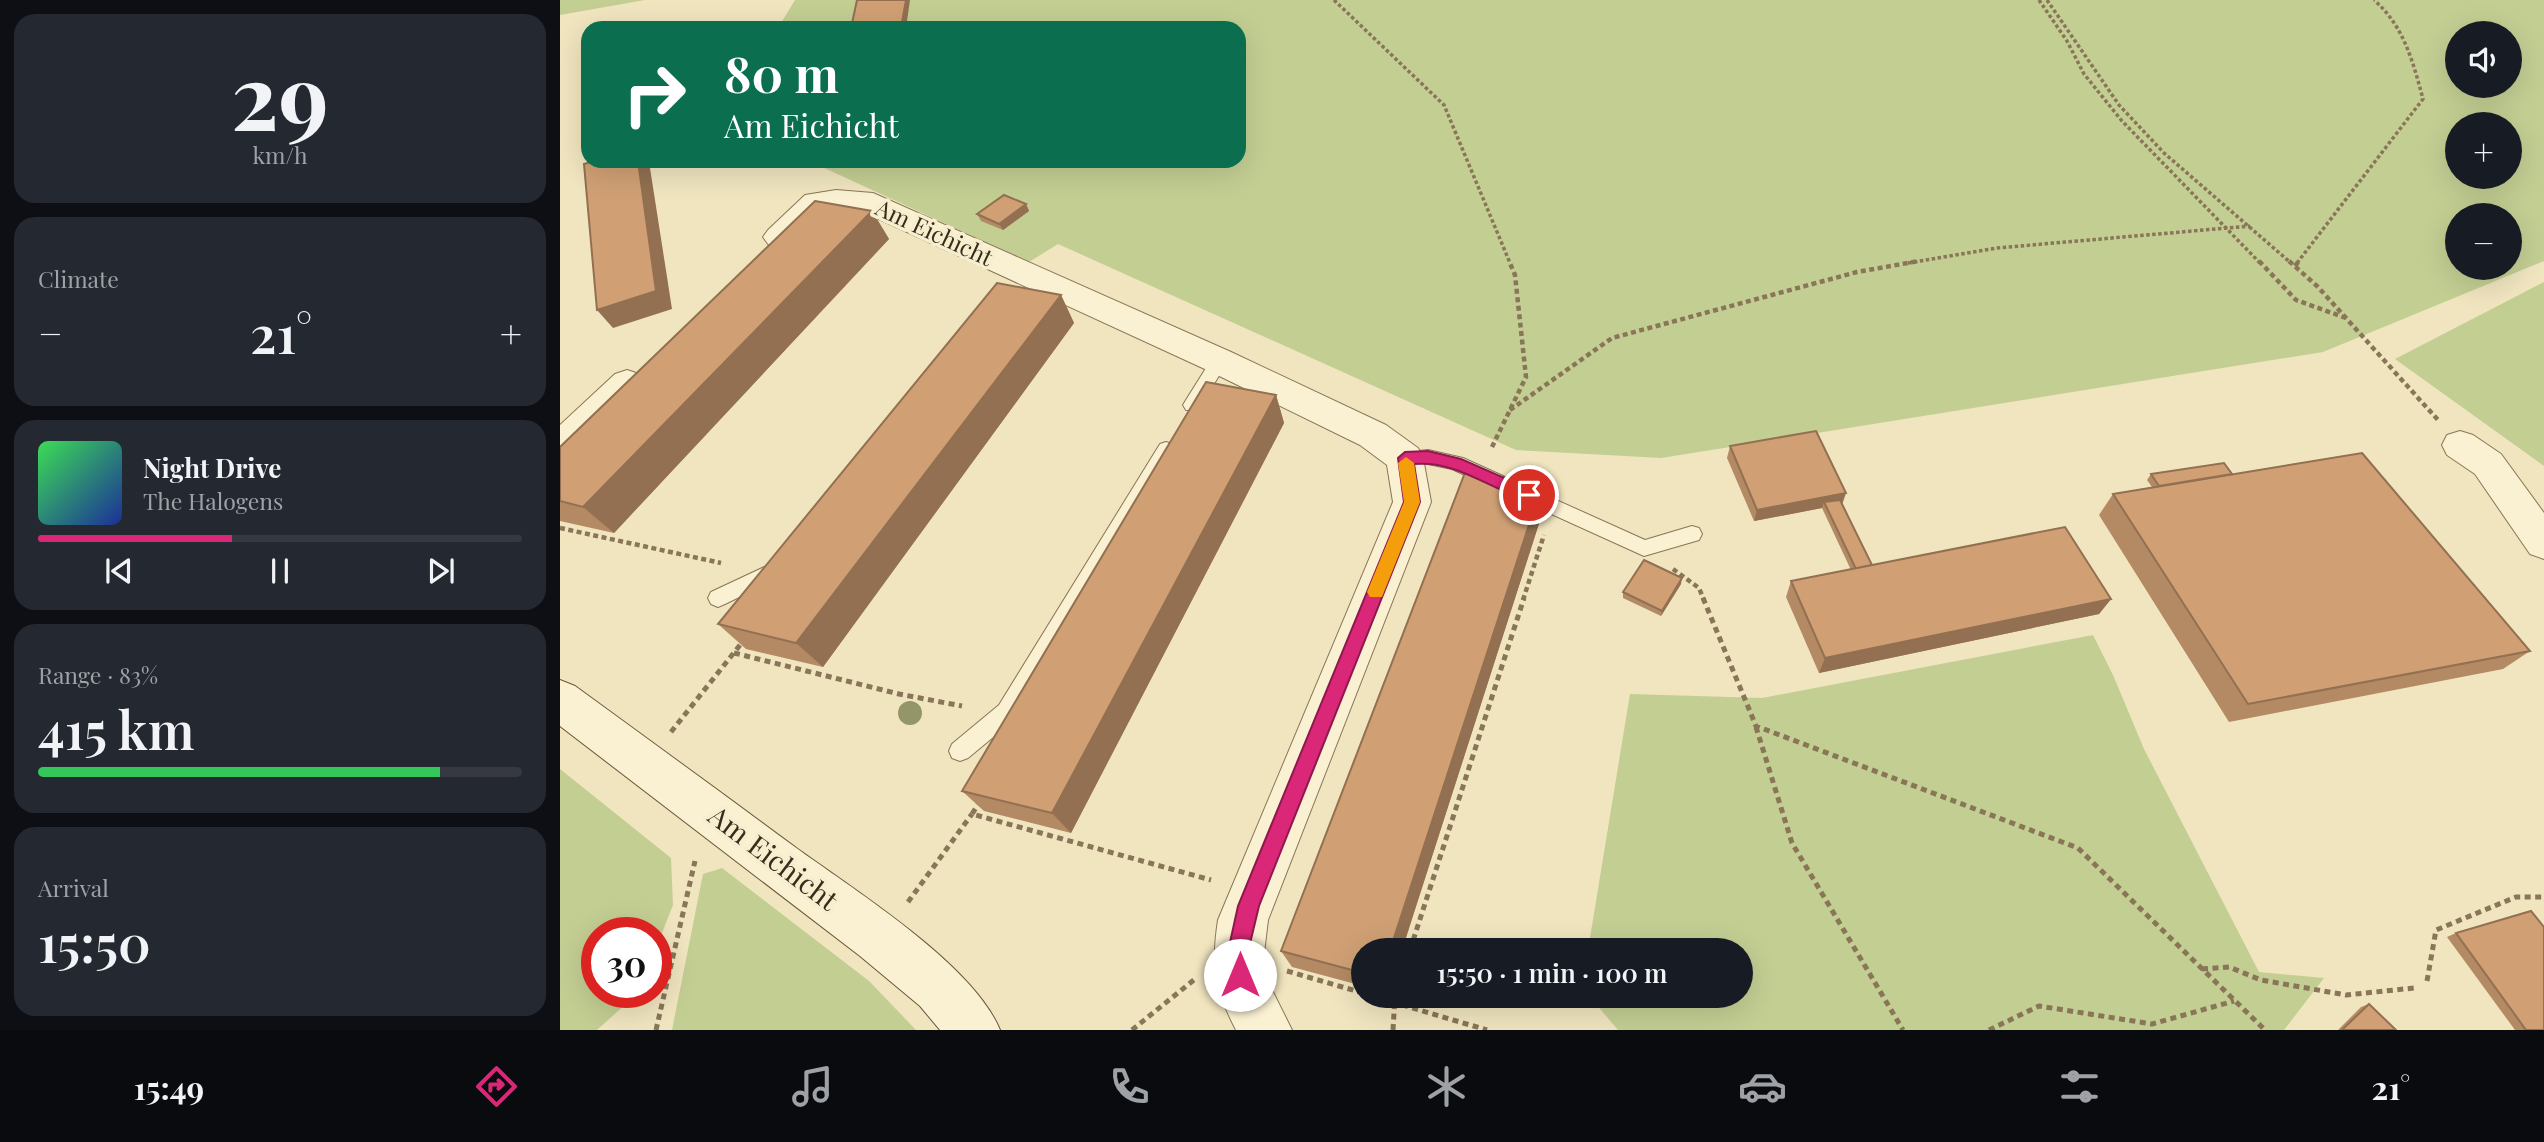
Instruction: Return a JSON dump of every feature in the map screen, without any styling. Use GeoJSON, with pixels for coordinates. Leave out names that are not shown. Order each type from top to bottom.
{"type":"FeatureCollection","features":[{"type":"Feature","properties":{"kind":"street","name":"Am Eichicht"},"geometry":{"type":"LineString","coordinates":[[757,258],[816,202],[836,199],[862,200],[1020,281],[1219,361],[1373,435],[1405,458]]}},
{"type":"Feature","properties":{"kind":"street"},"geometry":{"type":"LineString","coordinates":[[560,447],[649,362]]}},
{"type":"Feature","properties":{"kind":"street"},"geometry":{"type":"LineString","coordinates":[[2460,445],[2488,464],[2544,544]]}},
{"type":"Feature","properties":{"kind":"street"},"geometry":{"type":"LineString","coordinates":[[1266,1030],[1220,964],[1243,920],[1412,502],[1405,458]]}},
{"type":"Feature","properties":{"kind":"street","name":"Am Eichicht"},"geometry":{"type":"LineString","coordinates":[[560,700],[878,939],[938,988],[974,1030]]}},
{"type":"Feature","properties":{"kind":"lane"},"geometry":{"type":"LineString","coordinates":[[960,751],[1007,712],[1219,361]]}},
{"type":"Feature","properties":{"kind":"lane"},"geometry":{"type":"LineString","coordinates":[[1405,458],[1428,457],[1456,463],[1644,548],[1692,534]]}},
{"type":"Feature","properties":{"kind":"lane"},"geometry":{"type":"LineString","coordinates":[[718,598],[771,573],[787,559]]}},
{"type":"Feature","properties":{"kind":"path"},"geometry":{"type":"LineString","coordinates":[[1334,0],[1444,105],[1515,275],[1526,377],[1479,473]]}},
{"type":"Feature","properties":{"kind":"path"},"geometry":{"type":"LineString","coordinates":[[2039,0],[2067,41],[2084,74],[2226,228],[2296,300],[2347,319]]}},
{"type":"Feature","properties":{"kind":"path"},"geometry":{"type":"LineString","coordinates":[[2046,0],[2119,105],[2164,153],[2295,266],[2347,319],[2460,445]]}},
{"type":"Feature","properties":{"kind":"path"},"geometry":{"type":"LineString","coordinates":[[2295,266],[2423,99],[2412,58],[2388,10],[2374,0]]}},
{"type":"Feature","properties":{"kind":"path"},"geometry":{"type":"LineString","coordinates":[[1510,410],[1612,338],[1857,272],[1997,248],[2250,226]]}},
{"type":"Feature","properties":{"kind":"path"},"geometry":{"type":"LineString","coordinates":[[1414,938],[1553,506]]}},
{"type":"Feature","properties":{"kind":"path"},"geometry":{"type":"LineString","coordinates":[[560,528],[705,559]]}},
{"type":"Feature","properties":{"kind":"path"},"geometry":{"type":"LineString","coordinates":[[1644,548],[1699,588],[1756,726],[1792,843],[1903,1030]]}},
{"type":"Feature","properties":{"kind":"path"},"geometry":{"type":"LineString","coordinates":[[664,741],[750,631]]}},
{"type":"Feature","properties":{"kind":"path"},"geometry":{"type":"LineString","coordinates":[[734,653],[936,702]]}},
{"type":"Feature","properties":{"kind":"path"},"geometry":{"type":"LineString","coordinates":[[1756,726],[2078,848],[2265,1030]]}},
{"type":"Feature","properties":{"kind":"path"},"geometry":{"type":"LineString","coordinates":[[899,914],[972,814],[986,790]]}},
{"type":"Feature","properties":{"kind":"path"},"geometry":{"type":"LineString","coordinates":[[972,814],[1215,881]]}},
{"type":"Feature","properties":{"kind":"path"},"geometry":{"type":"LineString","coordinates":[[656,1030],[695,861]]}},
{"type":"Feature","properties":{"kind":"path"},"geometry":{"type":"LineString","coordinates":[[2427,982],[2436,930],[2516,897],[2544,897]]}},
{"type":"Feature","properties":{"kind":"path"},"geometry":{"type":"LineString","coordinates":[[1132,1030],[1220,964],[1351,991]]}},
{"type":"Feature","properties":{"kind":"path"},"geometry":{"type":"LineString","coordinates":[[2202,969],[2229,967],[2261,980],[2346,995],[2414,988]]}},
{"type":"Feature","properties":{"kind":"path"},"geometry":{"type":"LineString","coordinates":[[1989,1030],[2039,1006],[2152,1024],[2235,1001]]}},
{"type":"Feature","properties":{"kind":"path"},"geometry":{"type":"LineString","coordinates":[[1393,1030],[1394,1008]]}},
{"type":"Feature","properties":{"kind":"path"},"geometry":{"type":"LineString","coordinates":[[1421,1008],[1487,1030]]}},
{"type":"Feature","properties":{"kind":"green space"},"geometry":{"type":"Polygon","coordinates":[[[560,0],[645,0],[560,15],[560,0]]]}},
{"type":"Feature","properties":{"kind":"green space"},"geometry":{"type":"Polygon","coordinates":[[[795,0],[2544,0],[2544,261],[2522,270],[2522,203],[2445,203],[2445,280],[2498,280],[2323,352],[1661,458],[1516,450],[1058,244],[1029,262],[824,168],[1246,168],[1246,21],[782,21],[795,0]]]}},
{"type":"Feature","properties":{"kind":"green space"},"geometry":{"type":"Polygon","coordinates":[[[2544,282],[2544,466],[2395,359],[2544,282]]]}},
{"type":"Feature","properties":{"kind":"green space"},"geometry":{"type":"Polygon","coordinates":[[[2093,635],[2144,749],[2259,972],[2324,978],[2284,1030],[1618,1030],[1599,1008],[1753,1008],[1753,938],[1590,938],[1630,694],[1762,698],[2093,635]]]}},
{"type":"Feature","properties":{"kind":"green space"},"geometry":{"type":"Polygon","coordinates":[[[560,769],[671,858],[673,905],[668,917],[581,917],[581,1008],[621,1008],[597,1030],[560,1030],[560,769]]]}},
{"type":"Feature","properties":{"kind":"green space"},"geometry":{"type":"Polygon","coordinates":[[[722,868],[869,981],[916,1030],[672,1030],[703,874],[722,868]]]}},
{"type":"Feature","properties":{"kind":"building"},"geometry":{"type":"Polygon","coordinates":[[[857,0],[906,0],[902,21],[852,21],[857,0]]]}},
{"type":"Feature","properties":{"kind":"building"},"geometry":{"type":"Polygon","coordinates":[[[584,168],[639,168],[656,291],[597,310],[584,168]]]}},
{"type":"Feature","properties":{"kind":"building"},"geometry":{"type":"Polygon","coordinates":[[[1004,195],[1026,204],[999,224],[977,214],[1004,195]]]}},
{"type":"Feature","properties":{"kind":"building"},"geometry":{"type":"Polygon","coordinates":[[[815,201],[872,211],[583,507],[560,501],[560,447],[815,201]]]}},
{"type":"Feature","properties":{"kind":"building"},"geometry":{"type":"Polygon","coordinates":[[[997,283],[1061,295],[796,643],[718,624],[997,283]]]}},
{"type":"Feature","properties":{"kind":"building"},"geometry":{"type":"Polygon","coordinates":[[[1206,382],[1276,395],[1052,813],[962,791],[1206,382]]]}},
{"type":"Feature","properties":{"kind":"building"},"geometry":{"type":"Polygon","coordinates":[[[1816,431],[1846,493],[1757,510],[1730,446],[1816,431]]]}},
{"type":"Feature","properties":{"kind":"building"},"geometry":{"type":"Polygon","coordinates":[[[2362,453],[2530,651],[2248,704],[2113,494],[2362,453]]]}},
{"type":"Feature","properties":{"kind":"building"},"geometry":{"type":"Polygon","coordinates":[[[2224,463],[2232,474],[2159,486],[2151,474],[2224,463]]]}},
{"type":"Feature","properties":{"kind":"building"},"geometry":{"type":"Polygon","coordinates":[[[1466,470],[1542,485],[1394,938],[1351,938],[1351,970],[1281,951],[1466,470]]]}},
{"type":"Feature","properties":{"kind":"building"},"geometry":{"type":"Polygon","coordinates":[[[1840,500],[1872,565],[1856,569],[1824,502],[1840,500]]]}},
{"type":"Feature","properties":{"kind":"building"},"geometry":{"type":"Polygon","coordinates":[[[2065,527],[2111,599],[1825,658],[1791,581],[2065,527]]]}},
{"type":"Feature","properties":{"kind":"building"},"geometry":{"type":"Polygon","coordinates":[[[1644,560],[1682,578],[1662,611],[1623,592],[1644,560]]]}},
{"type":"Feature","properties":{"kind":"building"},"geometry":{"type":"Polygon","coordinates":[[[2531,911],[2544,927],[2544,1030],[2526,1030],[2456,933],[2531,911]]]}},
{"type":"Feature","properties":{"kind":"building"},"geometry":{"type":"Polygon","coordinates":[[[2369,1004],[2396,1030],[2342,1030],[2369,1004]]]}},
{"type":"Feature","properties":{"kind":"slow traffic"},"geometry":{"type":"LineString","coordinates":[[1376,592],[1412,502],[1406,463]]}},
{"type":"Feature","properties":{"kind":"route"},"geometry":{"type":"LineString","coordinates":[[1240,975],[1237,956],[1248,906],[1412,502],[1405,458],[1428,457],[1456,463],[1529,495]]}}]}
